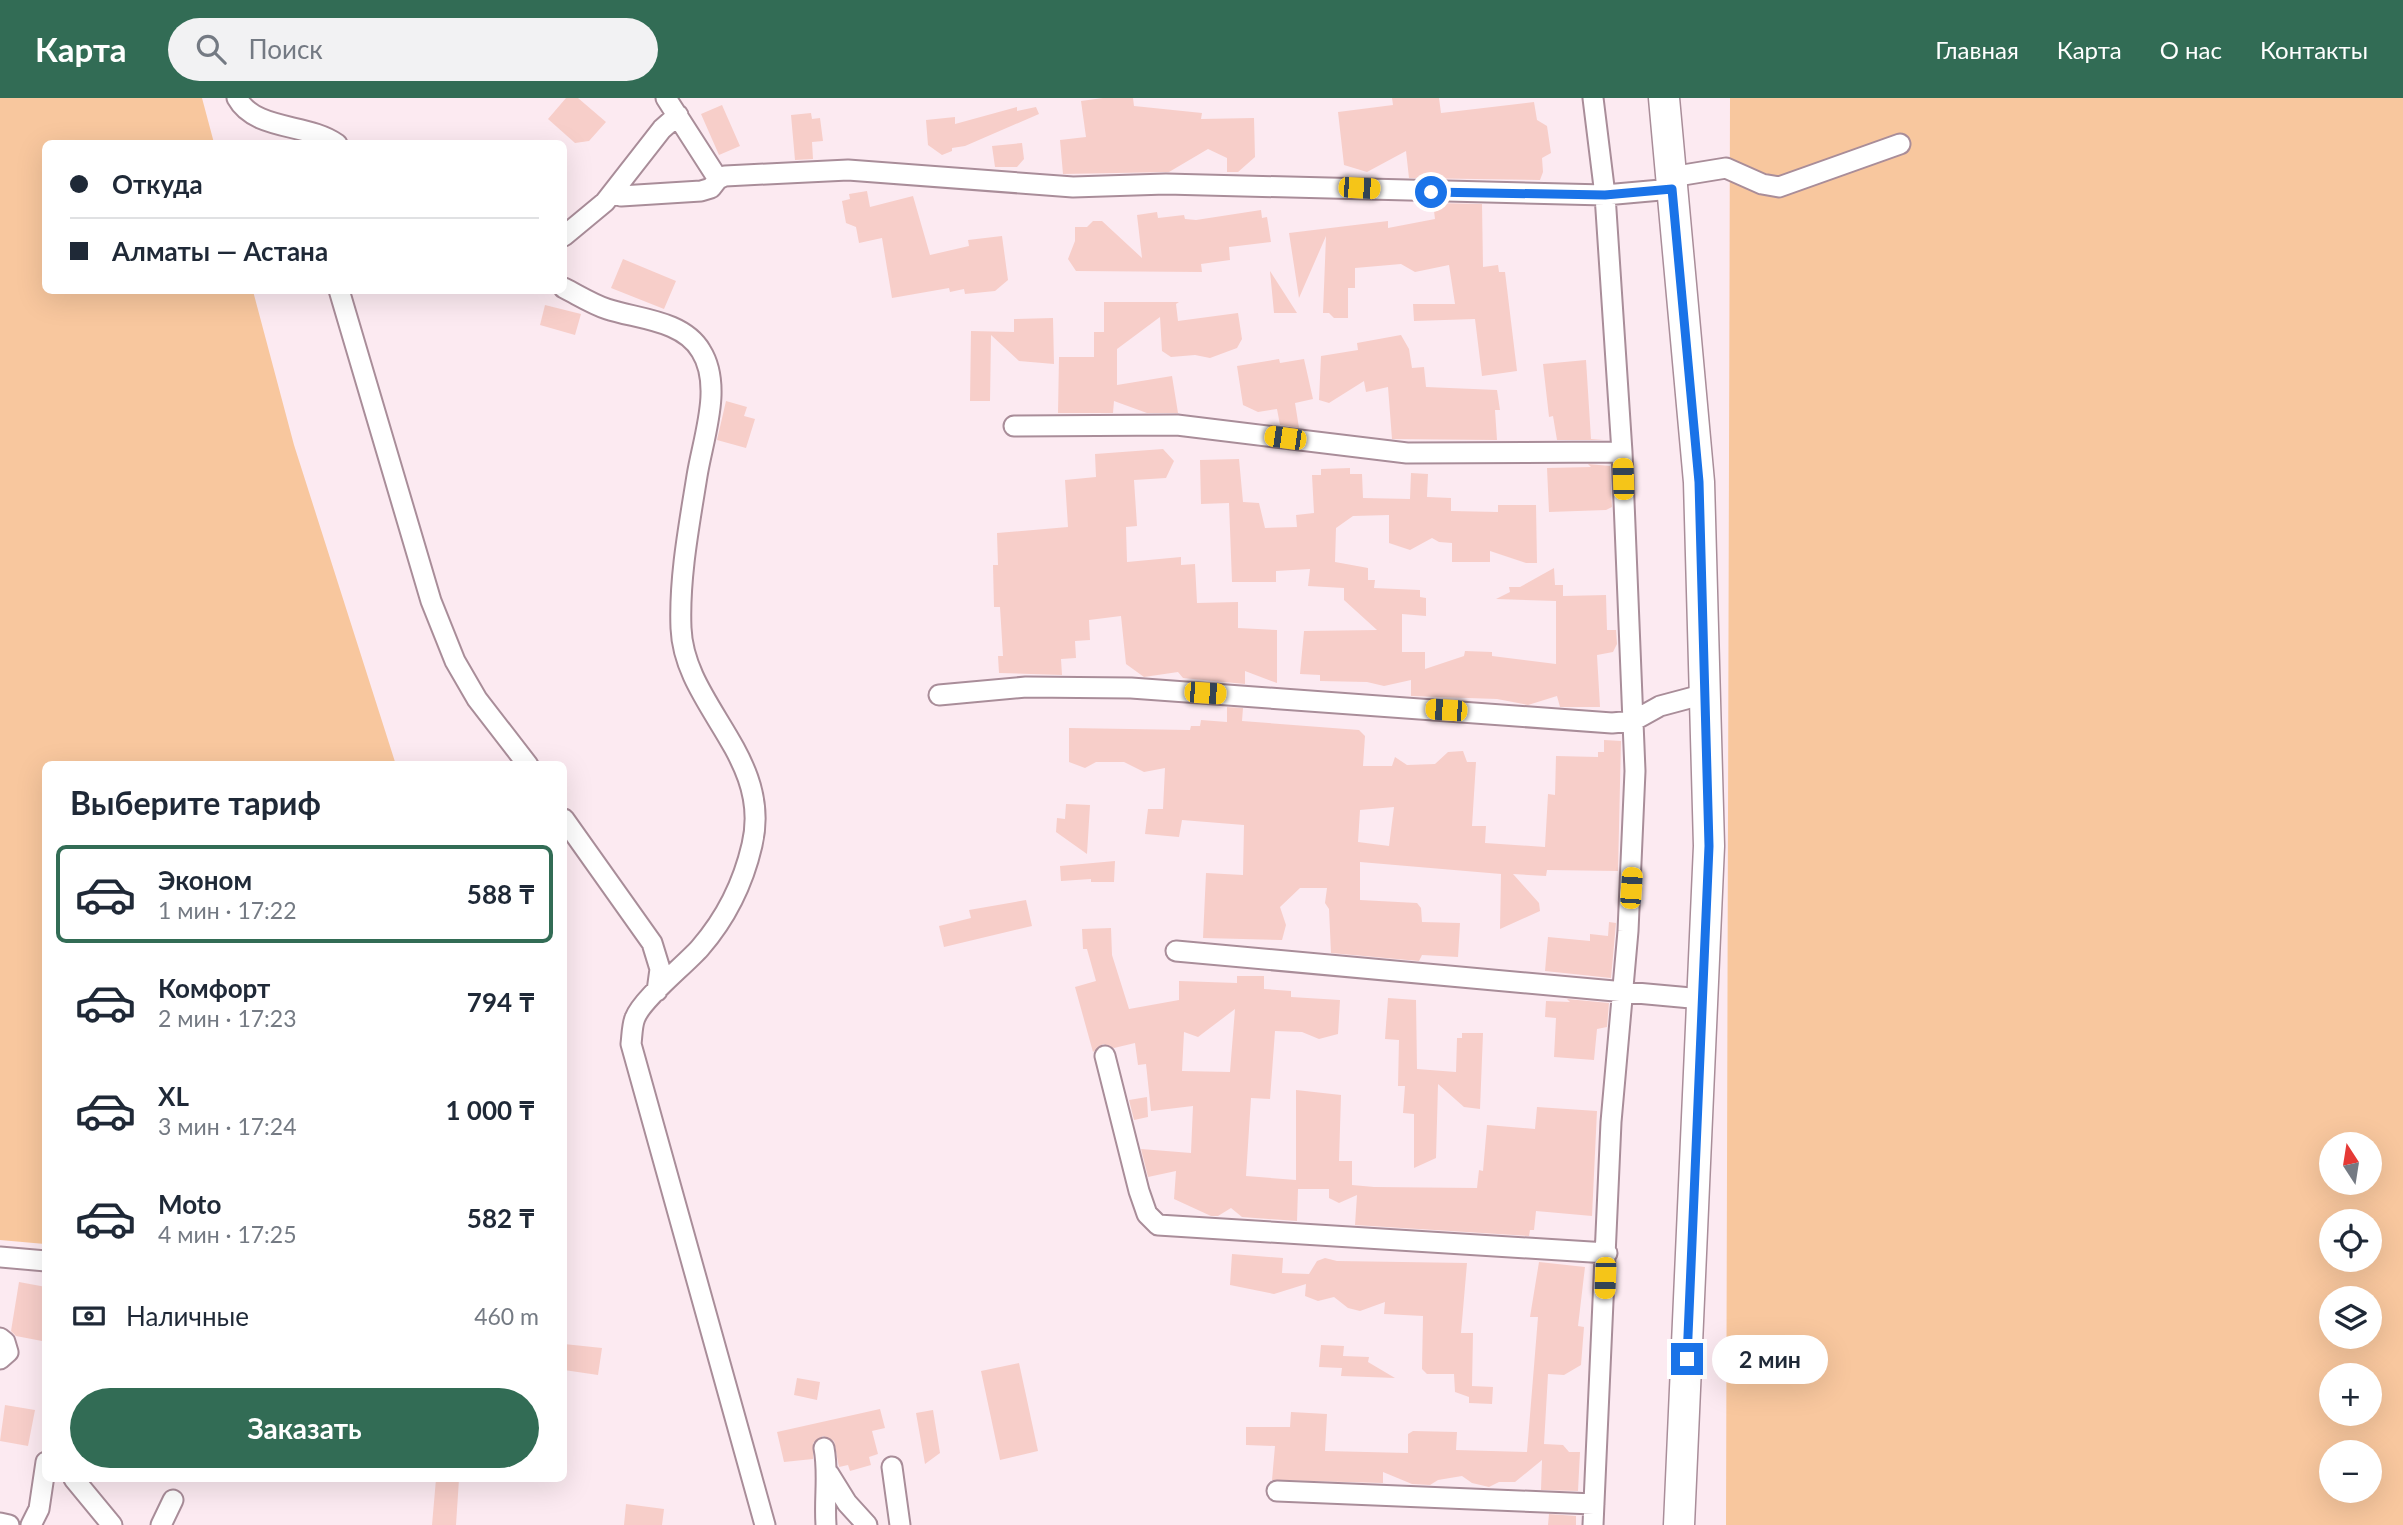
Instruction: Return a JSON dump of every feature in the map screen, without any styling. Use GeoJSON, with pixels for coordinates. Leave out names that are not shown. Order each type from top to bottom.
{"type":"FeatureCollection","features":[{"type":"Feature","properties":{"kind":"highway"},"geometry":{"type":"LineString","coordinates":[[1664,98],[1699,482],[1709,846],[1679,1525]]}},
{"type":"Feature","properties":{"kind":"street"},"geometry":{"type":"LineString","coordinates":[[237,98],[245,110],[258,117],[302,128],[328,140]]}},
{"type":"Feature","properties":{"kind":"street"},"geometry":{"type":"LineString","coordinates":[[666,98],[718,178]]}},
{"type":"Feature","properties":{"kind":"street"},"geometry":{"type":"LineString","coordinates":[[1593,98],[1605,195],[1622,452],[1633,721],[1634,846],[1625,981],[1621,992],[1593,1525]]}},
{"type":"Feature","properties":{"kind":"street"},"geometry":{"type":"LineString","coordinates":[[567,233],[613,193],[662,129],[678,115]]}},
{"type":"Feature","properties":{"kind":"street"},"geometry":{"type":"LineString","coordinates":[[613,193],[621,196],[701,191],[711,188],[718,178],[752,173],[848,170],[1073,187],[1180,184],[1605,195],[1672,183],[1726,168],[1762,184],[1779,187],[1900,144]]}},
{"type":"Feature","properties":{"kind":"street"},"geometry":{"type":"LineString","coordinates":[[567,289],[605,308],[678,330],[696,343],[709,369],[708,414],[685,561],[681,633],[684,654],[693,673],[749,775],[755,810],[753,842],[743,877],[729,908],[701,947],[635,1016],[631,1044],[765,1525]]}},
{"type":"Feature","properties":{"kind":"street"},"geometry":{"type":"LineString","coordinates":[[339,294],[431,601],[455,661],[477,699],[525,761]]}},
{"type":"Feature","properties":{"kind":"street"},"geometry":{"type":"LineString","coordinates":[[1014,426],[1177,425],[1430,454],[1622,452]]}},
{"type":"Feature","properties":{"kind":"street"},"geometry":{"type":"LineString","coordinates":[[939,695],[1026,687],[1130,688],[1612,723],[1633,721],[1660,706],[1705,694]]}},
{"type":"Feature","properties":{"kind":"street"},"geometry":{"type":"LineString","coordinates":[[567,823],[652,943],[660,969],[657,991]]}},
{"type":"Feature","properties":{"kind":"street"},"geometry":{"type":"LineString","coordinates":[[1176,951],[1702,999]]}},
{"type":"Feature","properties":{"kind":"street"},"geometry":{"type":"LineString","coordinates":[[1105,1056],[1143,1203],[1147,1214],[1158,1225],[1607,1253]]}},
{"type":"Feature","properties":{"kind":"street"},"geometry":{"type":"LineString","coordinates":[[0,1257],[42,1261]]}},
{"type":"Feature","properties":{"kind":"street"},"geometry":{"type":"LineString","coordinates":[[0,1338],[5,1342],[8,1352],[0,1359]]}},
{"type":"Feature","properties":{"kind":"street"},"geometry":{"type":"LineString","coordinates":[[824,1448],[829,1474],[824,1499],[826,1525]]}},
{"type":"Feature","properties":{"kind":"street"},"geometry":{"type":"LineString","coordinates":[[892,1467],[900,1525]]}},
{"type":"Feature","properties":{"kind":"street"},"geometry":{"type":"LineString","coordinates":[[829,1474],[867,1525]]}},
{"type":"Feature","properties":{"kind":"street"},"geometry":{"type":"LineString","coordinates":[[31,1525],[40,1509],[43,1482]]}},
{"type":"Feature","properties":{"kind":"street"},"geometry":{"type":"LineString","coordinates":[[76,1482],[112,1525]]}},
{"type":"Feature","properties":{"kind":"street"},"geometry":{"type":"LineString","coordinates":[[1277,1491],[1594,1504]]}},
{"type":"Feature","properties":{"kind":"street"},"geometry":{"type":"LineString","coordinates":[[161,1525],[173,1500]]}},
{"type":"Feature","properties":{"kind":"street"},"geometry":{"type":"LineString","coordinates":[[0,1523],[9,1525]]}},
{"type":"Feature","properties":{"kind":"shaded area"},"geometry":{"type":"Polygon","coordinates":[[[0,98],[202,98],[213,140],[42,140],[42,294],[254,294],[294,445],[395,761],[42,761],[42,1244],[0,1240],[0,98]]]}},
{"type":"Feature","properties":{"kind":"shaded area"},"geometry":{"type":"Polygon","coordinates":[[[1730,98],[2403,98],[2403,1525],[1726,1525],[1730,98]]]}},
{"type":"Feature","properties":{"kind":"building"},"geometry":{"type":"Polygon","coordinates":[[[566,98],[578,98],[606,122],[589,141],[575,143],[548,119],[566,98]]]}},
{"type":"Feature","properties":{"kind":"building"},"geometry":{"type":"Polygon","coordinates":[[[1133,98],[1134,106],[1202,113],[1201,119],[1254,118],[1255,157],[1238,172],[1227,172],[1227,158],[1208,149],[1169,172],[1063,174],[1060,140],[1086,137],[1081,101],[1133,98]]]}},
{"type":"Feature","properties":{"kind":"building"},"geometry":{"type":"Polygon","coordinates":[[[1392,98],[1439,98],[1441,113],[1534,102],[1537,120],[1547,126],[1551,153],[1542,158],[1543,172],[1540,180],[1409,178],[1406,151],[1367,172],[1344,165],[1338,112],[1393,105],[1392,98]]]}},
{"type":"Feature","properties":{"kind":"building"},"geometry":{"type":"Polygon","coordinates":[[[722,105],[740,146],[719,155],[701,114],[722,105]]]}},
{"type":"Feature","properties":{"kind":"building"},"geometry":{"type":"Polygon","coordinates":[[[1017,107],[1017,111],[1036,107],[1039,114],[965,146],[952,148],[952,151],[942,155],[928,145],[926,120],[955,117],[955,124],[1017,107]]]}},
{"type":"Feature","properties":{"kind":"building"},"geometry":{"type":"Polygon","coordinates":[[[811,113],[812,119],[820,118],[823,141],[812,142],[813,159],[795,160],[791,115],[811,113]]]}},
{"type":"Feature","properties":{"kind":"building"},"geometry":{"type":"Polygon","coordinates":[[[1022,143],[1024,159],[1017,167],[995,167],[992,146],[1022,143]]]}},
{"type":"Feature","properties":{"kind":"building"},"geometry":{"type":"Polygon","coordinates":[[[867,191],[870,207],[913,196],[930,255],[969,246],[968,240],[1002,236],[1008,280],[995,291],[965,294],[964,289],[950,292],[949,288],[892,298],[882,238],[859,243],[856,227],[846,223],[842,201],[850,199],[849,194],[867,191]]]}},
{"type":"Feature","properties":{"kind":"building"},"geometry":{"type":"Polygon","coordinates":[[[1433,203],[1482,204],[1483,267],[1498,265],[1499,272],[1505,272],[1517,371],[1482,376],[1475,319],[1414,321],[1413,304],[1455,304],[1449,265],[1415,272],[1401,264],[1355,268],[1355,288],[1348,288],[1348,318],[1334,318],[1329,313],[1323,313],[1326,236],[1299,298],[1289,233],[1388,221],[1388,228],[1435,219],[1433,203]]]}},
{"type":"Feature","properties":{"kind":"building"},"geometry":{"type":"Polygon","coordinates":[[[1261,210],[1262,218],[1267,217],[1271,242],[1229,247],[1230,260],[1201,264],[1202,272],[1076,271],[1068,259],[1075,241],[1075,227],[1087,227],[1093,221],[1102,221],[1142,258],[1137,215],[1157,212],[1158,218],[1184,215],[1185,219],[1196,220],[1261,210]]]}},
{"type":"Feature","properties":{"kind":"building"},"geometry":{"type":"Polygon","coordinates":[[[623,259],[676,281],[664,309],[611,288],[623,259]]]}},
{"type":"Feature","properties":{"kind":"building"},"geometry":{"type":"Polygon","coordinates":[[[1270,271],[1297,313],[1274,313],[1270,271]]]}},
{"type":"Feature","properties":{"kind":"building"},"geometry":{"type":"Polygon","coordinates":[[[1104,302],[1179,302],[1176,304],[1178,321],[1238,313],[1242,339],[1237,348],[1210,358],[1195,355],[1171,357],[1162,351],[1160,317],[1117,349],[1117,385],[1172,376],[1178,413],[1147,413],[1114,401],[1113,413],[1058,413],[1059,357],[1094,357],[1094,332],[1104,332],[1104,302]]]}},
{"type":"Feature","properties":{"kind":"building"},"geometry":{"type":"Polygon","coordinates":[[[545,305],[581,314],[575,335],[540,325],[545,305]]]}},
{"type":"Feature","properties":{"kind":"building"},"geometry":{"type":"Polygon","coordinates":[[[1053,318],[1054,364],[1019,361],[991,335],[990,401],[970,401],[971,331],[1014,332],[1014,319],[1053,318]]]}},
{"type":"Feature","properties":{"kind":"building"},"geometry":{"type":"Polygon","coordinates":[[[1401,335],[1409,349],[1412,368],[1424,367],[1426,387],[1497,390],[1500,410],[1495,410],[1497,440],[1392,439],[1388,387],[1366,392],[1364,381],[1329,403],[1319,400],[1321,356],[1358,350],[1357,343],[1401,335]]]}},
{"type":"Feature","properties":{"kind":"building"},"geometry":{"type":"Polygon","coordinates":[[[1279,359],[1280,363],[1304,359],[1313,399],[1295,403],[1299,428],[1280,425],[1277,409],[1258,412],[1243,405],[1237,366],[1279,359]]]}},
{"type":"Feature","properties":{"kind":"building"},"geometry":{"type":"Polygon","coordinates":[[[1586,360],[1591,439],[1604,440],[1557,440],[1553,416],[1549,417],[1543,364],[1586,360]]]}},
{"type":"Feature","properties":{"kind":"building"},"geometry":{"type":"Polygon","coordinates":[[[726,401],[747,407],[744,416],[755,419],[746,448],[717,440],[726,401]]]}},
{"type":"Feature","properties":{"kind":"building"},"geometry":{"type":"Polygon","coordinates":[[[1163,449],[1174,461],[1166,478],[1134,480],[1137,526],[1126,527],[1127,562],[1181,557],[1181,565],[1195,564],[1197,603],[1238,602],[1238,628],[1277,630],[1277,683],[1245,671],[1245,684],[1183,678],[1178,672],[1144,677],[1126,664],[1121,616],[1089,620],[1090,640],[1075,641],[1076,658],[1061,659],[1062,675],[999,673],[998,656],[1003,656],[1000,607],[994,607],[993,565],[998,565],[997,533],[1068,527],[1065,480],[1096,477],[1095,454],[1163,449]]]}},
{"type":"Feature","properties":{"kind":"building"},"geometry":{"type":"Polygon","coordinates":[[[1239,459],[1243,502],[1259,503],[1265,528],[1297,527],[1296,515],[1314,513],[1312,475],[1321,475],[1321,469],[1350,468],[1350,474],[1362,474],[1363,498],[1410,499],[1411,473],[1428,474],[1427,497],[1451,498],[1451,511],[1498,512],[1498,505],[1536,505],[1537,563],[1526,563],[1490,551],[1490,562],[1452,562],[1452,543],[1439,542],[1432,538],[1410,550],[1389,543],[1389,515],[1353,516],[1336,528],[1335,562],[1368,568],[1368,580],[1375,580],[1374,588],[1420,590],[1420,597],[1426,598],[1426,616],[1402,614],[1402,652],[1425,652],[1425,669],[1464,656],[1465,651],[1492,652],[1492,656],[1556,664],[1556,601],[1496,599],[1510,592],[1509,587],[1520,587],[1554,568],[1555,585],[1563,585],[1563,596],[1606,595],[1607,630],[1616,630],[1617,644],[1613,652],[1597,655],[1600,707],[1560,707],[1557,696],[1528,705],[1497,699],[1411,696],[1411,680],[1384,686],[1367,682],[1320,681],[1320,675],[1300,674],[1304,631],[1377,630],[1344,600],[1344,588],[1308,586],[1310,569],[1276,571],[1276,582],[1232,582],[1229,503],[1201,504],[1200,460],[1239,459]]]}},
{"type":"Feature","properties":{"kind":"building"},"geometry":{"type":"Polygon","coordinates":[[[1588,464],[1610,466],[1612,507],[1606,510],[1549,512],[1547,468],[1591,467],[1588,464]]]}},
{"type":"Feature","properties":{"kind":"building"},"geometry":{"type":"Polygon","coordinates":[[[1227,707],[1243,708],[1242,721],[1359,730],[1365,736],[1363,766],[1392,766],[1395,757],[1407,765],[1435,764],[1448,752],[1463,751],[1467,762],[1476,762],[1472,826],[1486,826],[1485,843],[1545,847],[1548,794],[1555,795],[1556,756],[1598,757],[1598,752],[1604,752],[1604,740],[1621,741],[1618,871],[1547,870],[1546,876],[1513,874],[1539,903],[1540,911],[1500,929],[1501,874],[1360,862],[1360,900],[1417,903],[1421,908],[1422,922],[1460,923],[1458,957],[1422,955],[1419,961],[1331,953],[1329,909],[1325,903],[1327,888],[1300,888],[1280,907],[1286,925],[1282,940],[1203,938],[1206,873],[1243,875],[1244,825],[1182,820],[1179,837],[1145,834],[1148,809],[1163,809],[1165,768],[1144,772],[1124,762],[1096,762],[1085,768],[1069,762],[1069,728],[1190,730],[1191,726],[1200,726],[1201,720],[1227,722],[1227,707]],[[1394,807],[1360,810],[1358,842],[1389,846],[1394,807]]]}},
{"type":"Feature","properties":{"kind":"building"},"geometry":{"type":"Polygon","coordinates":[[[1066,804],[1090,805],[1087,854],[1056,832],[1057,818],[1065,819],[1066,804]]]}},
{"type":"Feature","properties":{"kind":"building"},"geometry":{"type":"Polygon","coordinates":[[[1115,861],[1114,882],[1091,882],[1091,879],[1061,881],[1060,866],[1115,861]]]}},
{"type":"Feature","properties":{"kind":"building"},"geometry":{"type":"Polygon","coordinates":[[[1026,900],[1032,926],[944,947],[939,926],[971,918],[969,910],[1026,900]]]}},
{"type":"Feature","properties":{"kind":"building"},"geometry":{"type":"Polygon","coordinates":[[[1609,922],[1616,923],[1611,978],[1545,971],[1548,937],[1590,941],[1590,934],[1608,936],[1609,922]]]}},
{"type":"Feature","properties":{"kind":"building"},"geometry":{"type":"Polygon","coordinates":[[[1111,928],[1112,955],[1129,1009],[1179,1000],[1179,981],[1237,983],[1237,976],[1264,976],[1264,989],[1291,991],[1291,997],[1340,1000],[1338,1034],[1319,1039],[1302,1032],[1275,1031],[1270,1099],[1251,1098],[1246,1176],[1296,1180],[1296,1090],[1341,1095],[1339,1161],[1352,1161],[1352,1185],[1374,1187],[1477,1188],[1479,1170],[1483,1171],[1487,1125],[1535,1129],[1537,1107],[1597,1111],[1592,1216],[1536,1211],[1534,1230],[1530,1230],[1529,1236],[1355,1225],[1357,1195],[1339,1203],[1329,1198],[1329,1189],[1298,1189],[1297,1221],[1242,1217],[1231,1208],[1218,1216],[1211,1216],[1174,1199],[1176,1171],[1148,1177],[1141,1149],[1191,1153],[1193,1106],[1151,1111],[1146,1064],[1138,1065],[1135,1043],[1114,1048],[1103,1044],[1093,1052],[1075,987],[1096,981],[1087,949],[1083,949],[1082,929],[1111,928]],[[1235,1009],[1198,1037],[1184,1032],[1182,1071],[1230,1072],[1235,1009]]]}},
{"type":"Feature","properties":{"kind":"building"},"geometry":{"type":"Polygon","coordinates":[[[1388,998],[1416,1000],[1417,1069],[1456,1072],[1457,1038],[1462,1038],[1462,1033],[1483,1033],[1480,1109],[1464,1107],[1438,1084],[1436,1158],[1414,1168],[1414,1114],[1403,1113],[1405,1086],[1398,1086],[1399,1040],[1385,1039],[1388,998]]]}},
{"type":"Feature","properties":{"kind":"building"},"geometry":{"type":"Polygon","coordinates":[[[1567,999],[1609,1003],[1607,1027],[1597,1029],[1594,1060],[1554,1057],[1556,1018],[1545,1017],[1546,1001],[1570,1002],[1567,999]]]}},
{"type":"Feature","properties":{"kind":"building"},"geometry":{"type":"Polygon","coordinates":[[[1147,1097],[1148,1117],[1134,1120],[1129,1100],[1147,1097]]]}},
{"type":"Feature","properties":{"kind":"building"},"geometry":{"type":"Polygon","coordinates":[[[1232,1254],[1283,1258],[1282,1273],[1309,1274],[1317,1261],[1325,1258],[1337,1261],[1467,1263],[1461,1333],[1473,1333],[1472,1386],[1493,1387],[1492,1404],[1469,1403],[1469,1397],[1455,1392],[1454,1374],[1427,1374],[1422,1369],[1423,1316],[1384,1314],[1385,1302],[1360,1311],[1348,1308],[1334,1297],[1318,1301],[1305,1296],[1306,1284],[1274,1294],[1230,1285],[1232,1254]]]}},
{"type":"Feature","properties":{"kind":"building"},"geometry":{"type":"Polygon","coordinates":[[[1539,1262],[1585,1267],[1578,1326],[1584,1327],[1581,1365],[1564,1375],[1548,1374],[1544,1444],[1563,1445],[1569,1452],[1580,1452],[1578,1491],[1541,1490],[1542,1460],[1515,1482],[1499,1482],[1489,1487],[1472,1483],[1462,1476],[1438,1480],[1430,1485],[1412,1484],[1383,1472],[1383,1483],[1272,1480],[1275,1446],[1246,1445],[1246,1427],[1290,1427],[1291,1412],[1327,1414],[1325,1451],[1408,1453],[1408,1434],[1413,1431],[1457,1432],[1456,1450],[1527,1452],[1538,1317],[1530,1317],[1539,1262]]]}},
{"type":"Feature","properties":{"kind":"building"},"geometry":{"type":"Polygon","coordinates":[[[19,1282],[42,1286],[42,1341],[16,1336],[11,1331],[19,1282]]]}},
{"type":"Feature","properties":{"kind":"building"},"geometry":{"type":"Polygon","coordinates":[[[567,1344],[602,1348],[598,1375],[567,1370],[567,1344]]]}},
{"type":"Feature","properties":{"kind":"building"},"geometry":{"type":"Polygon","coordinates":[[[1321,1345],[1344,1346],[1343,1356],[1369,1357],[1368,1362],[1395,1378],[1341,1376],[1342,1368],[1319,1367],[1321,1345]]]}},
{"type":"Feature","properties":{"kind":"building"},"geometry":{"type":"Polygon","coordinates":[[[1019,1363],[1038,1451],[1000,1460],[981,1371],[1019,1363]]]}},
{"type":"Feature","properties":{"kind":"building"},"geometry":{"type":"Polygon","coordinates":[[[797,1378],[820,1382],[817,1400],[794,1395],[797,1378]]]}},
{"type":"Feature","properties":{"kind":"building"},"geometry":{"type":"Polygon","coordinates":[[[5,1405],[35,1410],[28,1446],[0,1441],[5,1405]]]}},
{"type":"Feature","properties":{"kind":"building"},"geometry":{"type":"Polygon","coordinates":[[[880,1409],[885,1428],[872,1431],[878,1454],[869,1457],[871,1465],[850,1471],[848,1465],[839,1467],[834,1441],[823,1436],[813,1443],[813,1459],[784,1462],[777,1432],[880,1409]]]}},
{"type":"Feature","properties":{"kind":"building"},"geometry":{"type":"Polygon","coordinates":[[[933,1410],[940,1453],[925,1464],[916,1413],[933,1410]]]}},
{"type":"Feature","properties":{"kind":"building"},"geometry":{"type":"Polygon","coordinates":[[[436,1482],[459,1482],[456,1525],[432,1525],[436,1482]]]}},
{"type":"Feature","properties":{"kind":"building"},"geometry":{"type":"Polygon","coordinates":[[[626,1504],[664,1509],[662,1525],[624,1525],[626,1504]]]}},
{"type":"Feature","properties":{"kind":"building"},"geometry":{"type":"Polygon","coordinates":[[[1549,1514],[1576,1516],[1576,1525],[1548,1525],[1549,1514]]]}},
{"type":"Feature","properties":{"kind":"route"},"geometry":{"type":"LineString","coordinates":[[1431,192],[1605,195],[1672,189],[1699,482],[1709,846],[1687,1359]]}}]}
